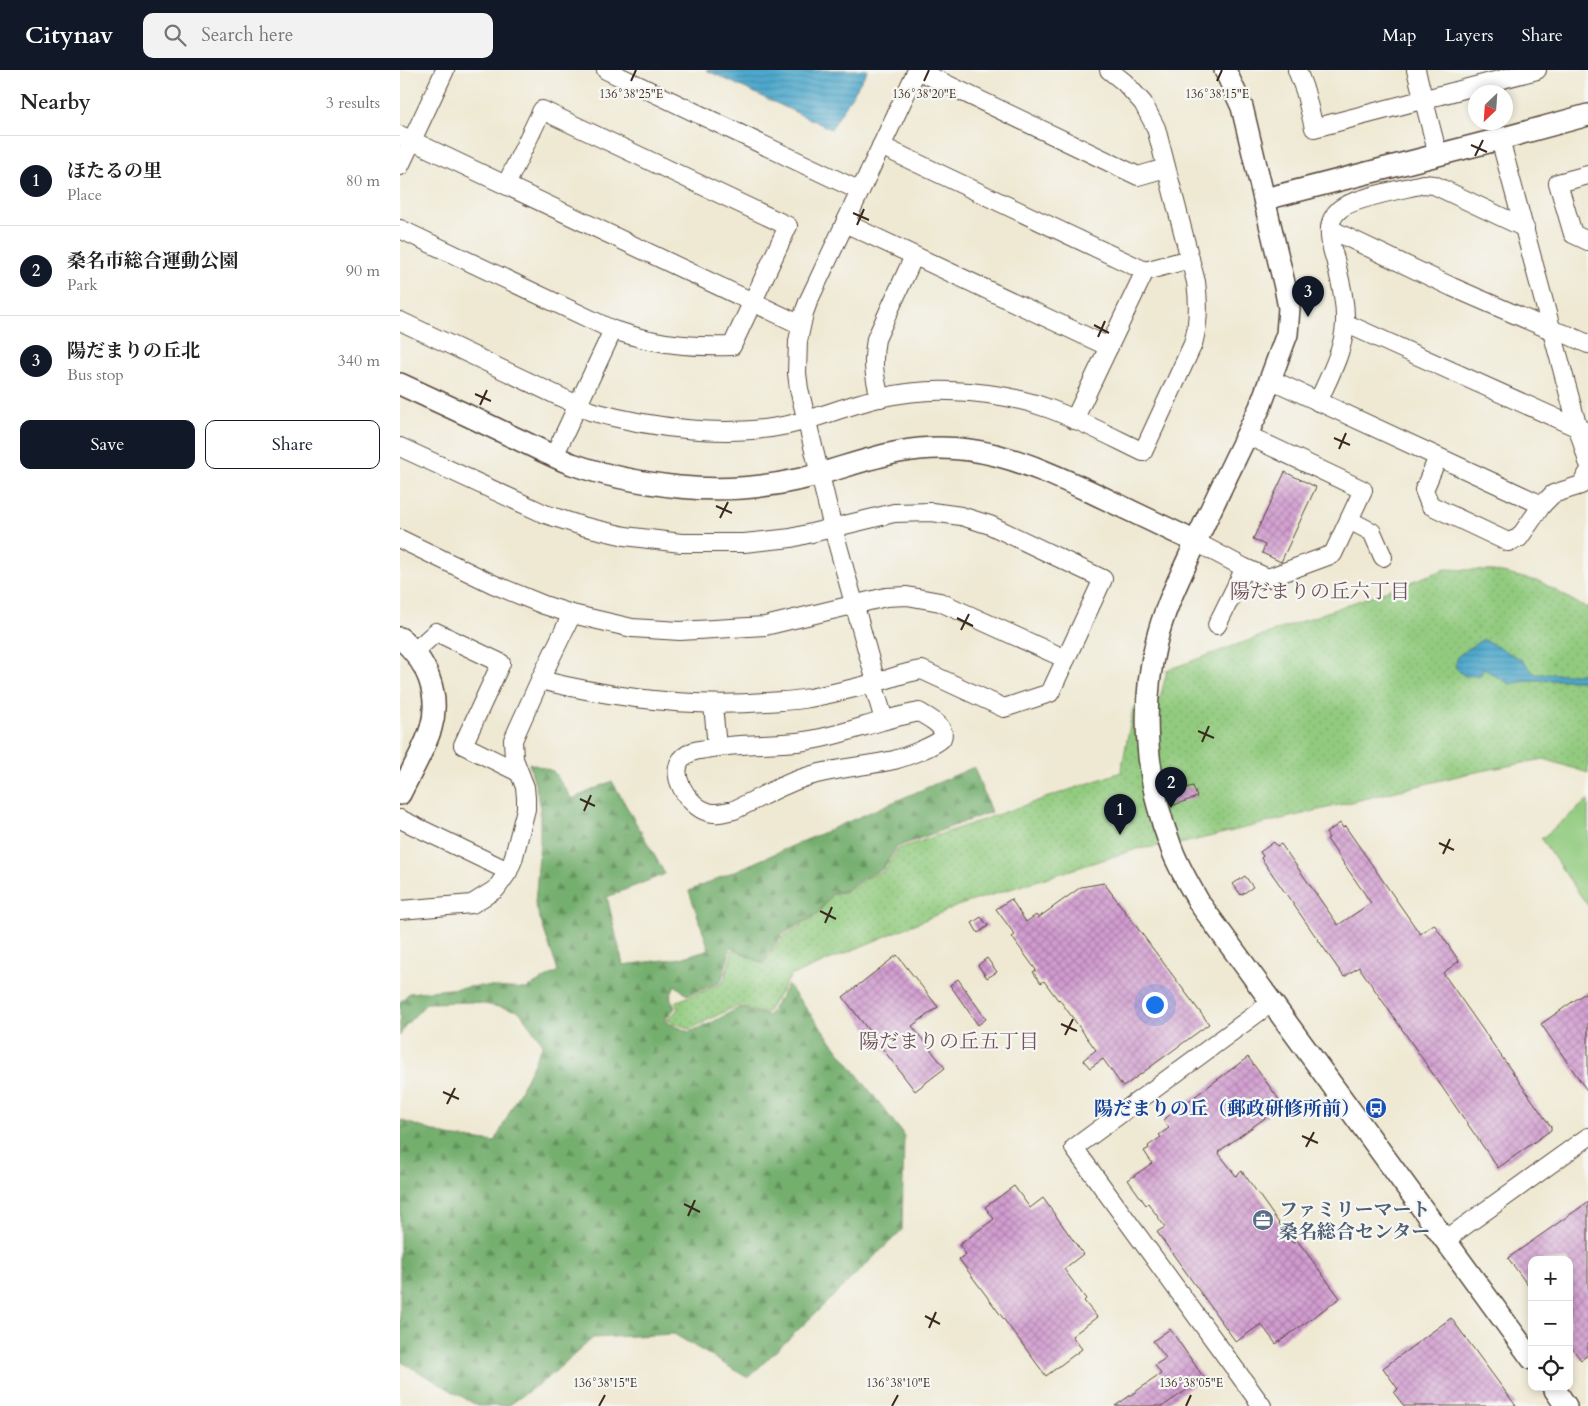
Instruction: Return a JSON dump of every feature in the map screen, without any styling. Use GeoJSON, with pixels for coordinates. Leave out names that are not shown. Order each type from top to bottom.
{"type":"FeatureCollection","features":[{"type":"Feature","properties":{"kind":"street"},"geometry":{"type":"LineString","coordinates":[[400,166],[406,138],[445,70]]}},
{"type":"Feature","properties":{"kind":"street"},"geometry":{"type":"LineString","coordinates":[[884,720],[806,419],[799,389],[796,355],[801,325],[808,302],[917,70],[1138,176],[1166,168]]}},
{"type":"Feature","properties":{"kind":"street"},"geometry":{"type":"LineString","coordinates":[[400,321],[590,411],[622,420],[667,427],[711,430],[765,429],[791,424],[880,398],[933,391],[987,394],[1036,405],[1074,420],[1143,452],[1190,352],[1196,335],[1198,294],[1156,128],[1150,115],[1134,92],[1109,70]]}},
{"type":"Feature","properties":{"kind":"street"},"geometry":{"type":"LineString","coordinates":[[1225,70],[1242,107],[1265,199],[1289,308],[1287,334],[1260,407],[1196,542],[1167,608],[1156,641],[1150,674],[1146,724],[1149,766],[1160,816],[1171,849],[1200,904],[1528,1354]]}},
{"type":"Feature","properties":{"kind":"street"},"geometry":{"type":"LineString","coordinates":[[1297,70],[1305,91],[1314,128],[1424,99],[1504,74],[1537,70]]}},
{"type":"Feature","properties":{"kind":"street"},"geometry":{"type":"LineString","coordinates":[[1416,70],[1438,155]]}},
{"type":"Feature","properties":{"kind":"street"},"geometry":{"type":"LineString","coordinates":[[610,71],[860,191]]}},
{"type":"Feature","properties":{"kind":"street"},"geometry":{"type":"LineString","coordinates":[[400,229],[613,330],[650,340],[710,347],[732,346],[788,226],[542,110],[506,185]]}},
{"type":"Feature","properties":{"kind":"street"},"geometry":{"type":"LineString","coordinates":[[1265,199],[1500,140],[1588,115]]}},
{"type":"Feature","properties":{"kind":"street"},"geometry":{"type":"LineString","coordinates":[[406,138],[801,325]]}},
{"type":"Feature","properties":{"kind":"street"},"geometry":{"type":"LineString","coordinates":[[1500,140],[1551,330],[1583,430],[1588,462]]}},
{"type":"Feature","properties":{"kind":"street"},"geometry":{"type":"LineString","coordinates":[[882,146],[1145,271],[1190,259]]}},
{"type":"Feature","properties":{"kind":"street"},"geometry":{"type":"LineString","coordinates":[[1588,175],[1558,183],[1572,234],[1588,241]]}},
{"type":"Feature","properties":{"kind":"street"},"geometry":{"type":"LineString","coordinates":[[1318,402],[1342,342],[1345,323],[1345,306],[1331,243],[1330,229],[1333,218],[1345,205],[1423,184],[1434,185],[1525,228]]}},
{"type":"Feature","properties":{"kind":"street"},"geometry":{"type":"LineString","coordinates":[[845,223],[1109,347]]}},
{"type":"Feature","properties":{"kind":"street"},"geometry":{"type":"LineString","coordinates":[[1330,229],[1452,286],[1551,330],[1588,344]]}},
{"type":"Feature","properties":{"kind":"street"},"geometry":{"type":"LineString","coordinates":[[880,398],[874,373],[876,339],[914,256]]}},
{"type":"Feature","properties":{"kind":"street"},"geometry":{"type":"LineString","coordinates":[[1074,420],[1145,271]]}},
{"type":"Feature","properties":{"kind":"street"},"geometry":{"type":"LineString","coordinates":[[1345,323],[1583,430]]}},
{"type":"Feature","properties":{"kind":"street"},"geometry":{"type":"LineString","coordinates":[[554,456],[613,330]]}},
{"type":"Feature","properties":{"kind":"street"},"geometry":{"type":"LineString","coordinates":[[1270,379],[1542,505]]}},
{"type":"Feature","properties":{"kind":"street"},"geometry":{"type":"LineString","coordinates":[[400,384],[573,464],[640,481],[681,487],[740,487],[778,483],[820,474],[899,452],[923,449],[981,451],[1025,463],[1045,471],[1268,578],[1333,554],[1363,490],[1247,435]]}},
{"type":"Feature","properties":{"kind":"street"},"geometry":{"type":"LineString","coordinates":[[400,447],[545,514],[625,536],[681,543],[730,544],[791,538],[894,513],[932,512],[961,516],[990,525],[1103,579],[1050,694],[1004,708],[922,670],[801,699],[713,704],[682,704],[630,698],[581,690],[540,680]]}},
{"type":"Feature","properties":{"kind":"street"},"geometry":{"type":"LineString","coordinates":[[1438,457],[1424,490],[1430,505],[1508,542],[1519,538],[1542,505],[1553,494],[1581,485],[1588,473]]}},
{"type":"Feature","properties":{"kind":"street"},"geometry":{"type":"LineString","coordinates":[[1349,520],[1372,532],[1382,557]]}},
{"type":"Feature","properties":{"kind":"street"},"geometry":{"type":"LineString","coordinates":[[400,539],[510,592],[544,606],[632,628],[680,631],[764,626],[886,597],[920,597],[940,602],[1066,659]]}},
{"type":"Feature","properties":{"kind":"street"},"geometry":{"type":"LineString","coordinates":[[1217,625],[1245,568]]}},
{"type":"Feature","properties":{"kind":"street"},"geometry":{"type":"LineString","coordinates":[[400,910],[472,904],[496,889],[508,871],[513,860],[526,809],[525,787],[514,759],[513,740],[572,614]]}},
{"type":"Feature","properties":{"kind":"street"},"geometry":{"type":"LineString","coordinates":[[400,794],[428,736],[434,717],[433,696],[428,672],[407,645],[436,632],[500,663],[463,745],[518,772]]}},
{"type":"Feature","properties":{"kind":"street"},"geometry":{"type":"LineString","coordinates":[[713,704],[717,747]]}},
{"type":"Feature","properties":{"kind":"street"},"geometry":{"type":"LineString","coordinates":[[919,712],[939,725],[942,731],[942,737],[939,741],[895,759],[832,770],[799,779],[734,810],[723,813],[709,813],[691,801],[677,776],[679,763],[682,758],[694,751],[717,747],[798,742],[837,734],[919,712]]}},
{"type":"Feature","properties":{"kind":"street"},"geometry":{"type":"LineString","coordinates":[[400,819],[508,871]]}},
{"type":"Feature","properties":{"kind":"street"},"geometry":{"type":"LineString","coordinates":[[1262,1406],[1074,1148],[1271,1002]]}},
{"type":"Feature","properties":{"kind":"street"},"geometry":{"type":"LineString","coordinates":[[1445,1240],[1588,1137]]}},
{"type":"Feature","properties":{"kind":"street"},"geometry":{"type":"LineString","coordinates":[[1556,1391],[1566,1406]]}},
{"type":"Feature","properties":{"kind":"green space"},"geometry":{"type":"Polygon","coordinates":[[[1446,569],[1494,571],[1541,582],[1586,608],[1588,605],[1588,773],[1544,759],[1466,774],[1184,843],[1137,849],[960,905],[791,976],[766,1014],[736,1006],[690,1029],[667,1020],[678,1009],[675,1002],[723,983],[733,949],[764,964],[783,937],[818,914],[833,894],[847,891],[864,879],[884,871],[898,849],[1121,772],[1133,708],[1160,699],[1167,670],[1446,569]]]}},
{"type":"Feature","properties":{"kind":"green space"},"geometry":{"type":"Polygon","coordinates":[[[529,763],[553,771],[572,799],[612,781],[665,874],[607,897],[623,965],[681,958],[709,949],[689,891],[974,767],[991,812],[897,847],[883,869],[863,878],[846,890],[832,893],[818,913],[782,935],[763,963],[731,947],[721,982],[687,995],[675,985],[670,997],[675,1008],[664,1021],[689,1032],[711,1023],[738,1008],[768,1016],[788,985],[904,1135],[902,1230],[748,1378],[674,1334],[593,1338],[550,1376],[508,1406],[478,1406],[400,1361],[400,1120],[448,1136],[495,1142],[543,1044],[519,1011],[473,1002],[427,1003],[404,1027],[400,1036],[400,1002],[409,993],[479,986],[526,989],[558,971],[535,904],[540,842],[540,803],[529,763]]]}},
{"type":"Feature","properties":{"kind":"green space"},"geometry":{"type":"Polygon","coordinates":[[[1588,800],[1588,906],[1541,839],[1588,800]]]}},
{"type":"Feature","properties":{"kind":"water"},"geometry":{"type":"Polygon","coordinates":[[[706,70],[868,70],[831,129],[706,70]]]}},
{"type":"Feature","properties":{"kind":"water"},"geometry":{"type":"Polygon","coordinates":[[[1483,639],[1522,660],[1535,674],[1588,674],[1588,688],[1579,680],[1529,680],[1510,684],[1482,668],[1481,675],[1464,676],[1455,667],[1458,656],[1483,639]]]}},
{"type":"Feature","properties":{"kind":"building"},"geometry":{"type":"Polygon","coordinates":[[[1285,472],[1316,487],[1281,562],[1262,553],[1265,545],[1253,539],[1285,472]]]}},
{"type":"Feature","properties":{"kind":"building"},"geometry":{"type":"Polygon","coordinates":[[[1193,786],[1197,797],[1171,806],[1168,793],[1193,786]]]}},
{"type":"Feature","properties":{"kind":"building"},"geometry":{"type":"Polygon","coordinates":[[[1340,823],[1343,828],[1345,826],[1420,934],[1434,924],[1459,961],[1443,973],[1551,1127],[1551,1130],[1498,1168],[1359,967],[1344,977],[1261,858],[1263,856],[1260,852],[1274,842],[1277,846],[1281,844],[1338,925],[1371,903],[1327,839],[1329,838],[1326,833],[1340,823]]]}},
{"type":"Feature","properties":{"kind":"building"},"geometry":{"type":"Polygon","coordinates":[[[1245,876],[1253,887],[1241,895],[1233,884],[1245,876]]]}},
{"type":"Feature","properties":{"kind":"building"},"geometry":{"type":"Polygon","coordinates":[[[1104,883],[1209,1024],[1123,1087],[1103,1059],[1090,1068],[1083,1060],[1096,1050],[1059,999],[1044,981],[1041,983],[1033,972],[1036,970],[1012,937],[1015,935],[996,909],[1011,899],[1026,922],[1036,915],[1038,918],[1081,887],[1104,883]]]}},
{"type":"Feature","properties":{"kind":"building"},"geometry":{"type":"Polygon","coordinates":[[[981,917],[988,926],[978,933],[972,923],[981,917]]]}},
{"type":"Feature","properties":{"kind":"building"},"geometry":{"type":"Polygon","coordinates":[[[897,955],[938,1007],[912,1026],[945,1068],[915,1091],[843,997],[897,955]]]}},
{"type":"Feature","properties":{"kind":"building"},"geometry":{"type":"Polygon","coordinates":[[[987,958],[997,972],[987,978],[978,965],[987,958]]]}},
{"type":"Feature","properties":{"kind":"building"},"geometry":{"type":"Polygon","coordinates":[[[958,979],[986,1019],[978,1025],[950,985],[958,979]]]}},
{"type":"Feature","properties":{"kind":"building"},"geometry":{"type":"Polygon","coordinates":[[[1588,991],[1588,1092],[1541,1024],[1588,991]]]}},
{"type":"Feature","properties":{"kind":"building"},"geometry":{"type":"Polygon","coordinates":[[[1248,1057],[1283,1105],[1218,1152],[1236,1176],[1242,1171],[1293,1243],[1297,1240],[1340,1298],[1276,1344],[1261,1324],[1236,1342],[1157,1232],[1165,1227],[1128,1180],[1152,1163],[1144,1151],[1161,1137],[1159,1135],[1169,1128],[1163,1120],[1248,1057]]]}},
{"type":"Feature","properties":{"kind":"building"},"geometry":{"type":"Polygon","coordinates":[[[1014,1186],[1030,1208],[1043,1198],[1083,1254],[1064,1269],[1086,1299],[1084,1301],[1097,1317],[1072,1336],[1082,1349],[1046,1376],[959,1259],[966,1254],[959,1245],[994,1219],[985,1207],[1014,1186]]]}},
{"type":"Feature","properties":{"kind":"building"},"geometry":{"type":"Polygon","coordinates":[[[1588,1202],[1588,1355],[1581,1360],[1573,1349],[1573,1256],[1528,1256],[1528,1286],[1508,1258],[1588,1202]]]}},
{"type":"Feature","properties":{"kind":"building"},"geometry":{"type":"Polygon","coordinates":[[[1451,1318],[1516,1406],[1404,1406],[1394,1393],[1398,1389],[1383,1368],[1451,1318]]]}},
{"type":"Feature","properties":{"kind":"building"},"geometry":{"type":"Polygon","coordinates":[[[1170,1329],[1204,1378],[1163,1406],[1115,1406],[1161,1374],[1155,1365],[1166,1358],[1153,1341],[1170,1329]]]}},
{"type":"Feature","properties":{"kind":"place","name":"陽だまりの丘北"},"geometry":{"type":"Point","coordinates":[1308,317]}},
{"type":"Feature","properties":{"kind":"place","name":"桑名市総合運動公園"},"geometry":{"type":"Point","coordinates":[1171,808]}},
{"type":"Feature","properties":{"kind":"place","name":"ほたるの里"},"geometry":{"type":"Point","coordinates":[1120,835]}},
{"type":"Feature","properties":{"kind":"place","name":"陽だまりの丘（郵政研修所前）"},"geometry":{"type":"Point","coordinates":[1376,1108]}},
{"type":"Feature","properties":{"kind":"place","name":"ファミリーマート 桑名総合センター"},"geometry":{"type":"Point","coordinates":[1263,1220]}},
{"type":"Feature","properties":{"kind":"district","name":"陽だまりの丘六丁目"},"geometry":{"type":"Point","coordinates":[1320,591]}},
{"type":"Feature","properties":{"kind":"district","name":"陽だまりの丘五丁目"},"geometry":{"type":"Point","coordinates":[949,1041]}}]}
